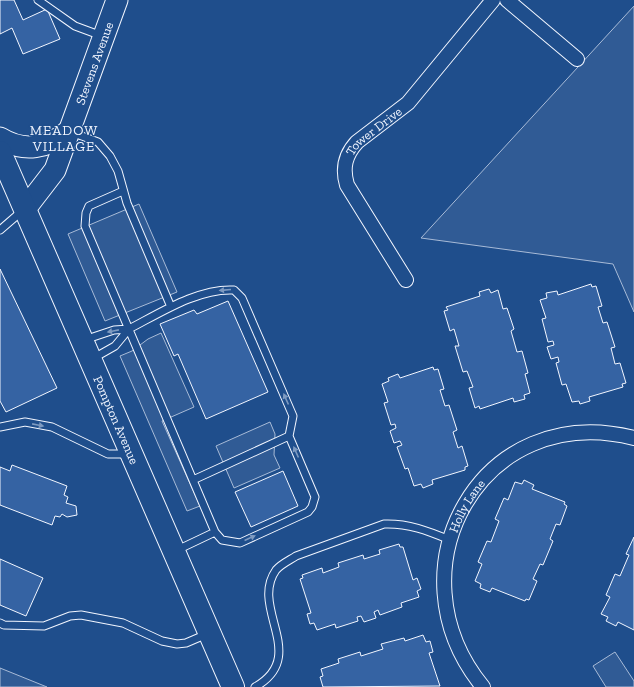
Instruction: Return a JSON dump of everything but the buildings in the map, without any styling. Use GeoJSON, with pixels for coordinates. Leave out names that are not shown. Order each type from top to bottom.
{"type":"FeatureCollection","features":[{"type":"Feature","properties":{"kind":"main road","name":"Stevens Avenue"},"geometry":{"type":"LineString","coordinates":[[25,209],[55,170],[117,0]]}},
{"type":"Feature","properties":{"kind":"main road"},"geometry":{"type":"LineString","coordinates":[[0,138],[14,145],[32,148],[52,143],[69,131]]}},
{"type":"Feature","properties":{"kind":"main road","name":"Pompton Avenue"},"geometry":{"type":"LineString","coordinates":[[0,152],[233,687]]}},
{"type":"Feature","properties":{"kind":"street","name":"Tower Drive"},"geometry":{"type":"LineString","coordinates":[[406,280],[348,185],[345,178],[345,162],[352,148],[357,142],[408,103],[493,0]]}},
{"type":"Feature","properties":{"kind":"street"},"geometry":{"type":"LineString","coordinates":[[507,0],[577,59]]}},
{"type":"Feature","properties":{"kind":"street","name":"Holly Lane"},"geometry":{"type":"LineString","coordinates":[[484,687],[465,660],[450,624],[446,608],[444,573],[450,540],[461,511],[479,483],[491,471],[518,451],[549,437],[581,431],[614,433],[634,438]]}},
{"type":"Feature","properties":{"kind":"lane"},"geometry":{"type":"LineString","coordinates":[[38,0],[75,26],[104,37]]}},
{"type":"Feature","properties":{"kind":"lane"},"geometry":{"type":"LineString","coordinates":[[69,131],[98,142],[110,156],[118,171],[127,203],[171,307]]}},
{"type":"Feature","properties":{"kind":"lane"},"geometry":{"type":"LineString","coordinates":[[86,350],[107,332],[129,329],[183,300],[225,289],[234,290],[242,298],[293,416],[289,436],[315,497],[312,507],[308,512],[240,543],[222,540],[215,532],[192,480],[129,329],[85,226],[86,212],[89,206],[123,191]]}},
{"type":"Feature","properties":{"kind":"lane"},"geometry":{"type":"LineString","coordinates":[[0,230],[25,209]]}},
{"type":"Feature","properties":{"kind":"lane"},"geometry":{"type":"LineString","coordinates":[[86,350],[115,346],[129,329]]}},
{"type":"Feature","properties":{"kind":"lane"},"geometry":{"type":"LineString","coordinates":[[0,427],[25,422],[52,427],[108,454],[131,454]]}},
{"type":"Feature","properties":{"kind":"lane"},"geometry":{"type":"LineString","coordinates":[[192,480],[289,436]]}},
{"type":"Feature","properties":{"kind":"lane"},"geometry":{"type":"LineString","coordinates":[[256,687],[273,674],[279,660],[280,645],[275,628],[269,592],[271,581],[276,570],[286,562],[384,524],[397,524],[421,528],[450,540]]}},
{"type":"Feature","properties":{"kind":"lane"},"geometry":{"type":"LineString","coordinates":[[173,552],[215,532]]}},
{"type":"Feature","properties":{"kind":"lane"},"geometry":{"type":"LineString","coordinates":[[0,623],[4,625],[44,626],[70,616],[81,615],[123,623],[162,641],[177,644],[186,643],[209,633]]}},
{"type":"Feature","properties":{"kind":"shaded area"},"geometry":{"type":"Polygon","coordinates":[[[634,6],[634,312],[613,264],[421,238],[634,6]]]}},
{"type":"Feature","properties":{"kind":"shaded area"},"geometry":{"type":"Polygon","coordinates":[[[139,204],[177,292],[105,321],[68,234],[139,204]]]}},
{"type":"Feature","properties":{"kind":"shaded area"},"geometry":{"type":"Polygon","coordinates":[[[161,333],[194,407],[162,421],[200,506],[187,511],[120,356],[132,351],[148,339],[161,333]]]}},
{"type":"Feature","properties":{"kind":"shaded area"},"geometry":{"type":"Polygon","coordinates":[[[270,422],[275,434],[274,455],[280,468],[234,488],[216,446],[270,422]]]}},
{"type":"Feature","properties":{"kind":"shaded area"},"geometry":{"type":"Polygon","coordinates":[[[615,652],[634,681],[634,687],[606,687],[593,666],[615,652]]]}},
{"type":"Feature","properties":{"kind":"shaded area"},"geometry":{"type":"Polygon","coordinates":[[[0,668],[47,687],[0,687],[0,668]]]}},
{"type":"Feature","properties":{"kind":"district","name":"MEADOW VILLAGE"},"geometry":{"type":"Point","coordinates":[64,138]}}]}
